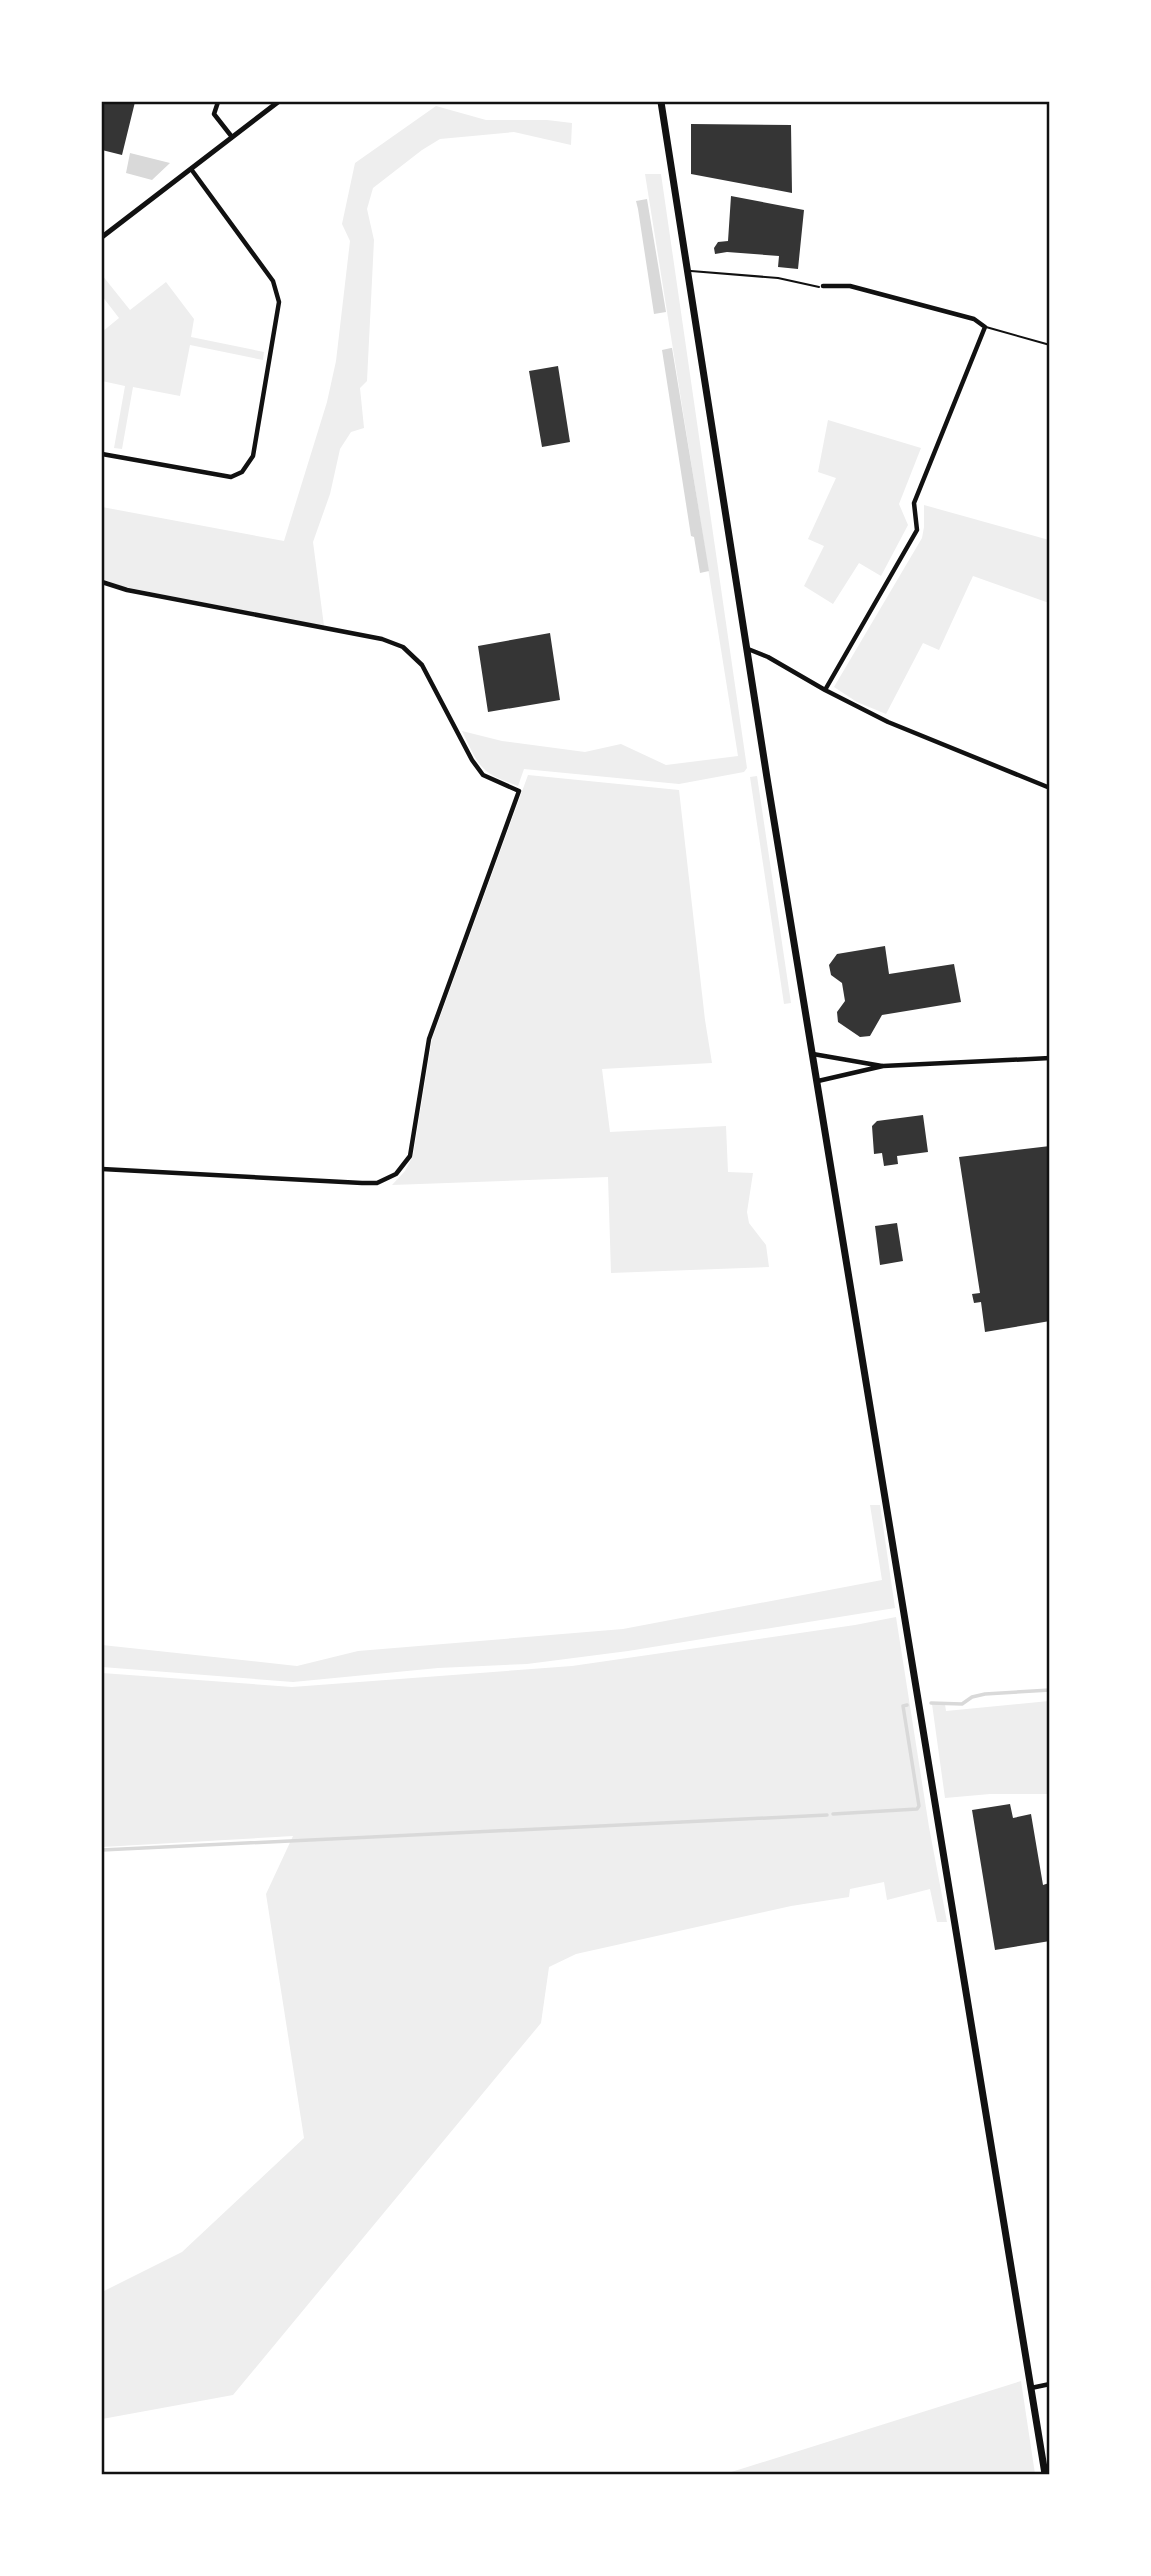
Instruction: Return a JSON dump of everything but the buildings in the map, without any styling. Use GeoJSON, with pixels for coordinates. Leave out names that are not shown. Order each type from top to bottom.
{"type":"FeatureCollection","features":[{"type":"Feature","properties":{"kind":"main road"},"geometry":{"type":"LineString","coordinates":[[661,102],[686,271],[1045,2474]]}},
{"type":"Feature","properties":{"kind":"street"},"geometry":{"type":"LineString","coordinates":[[218,102],[214,114],[232,137]]}},
{"type":"Feature","properties":{"kind":"street"},"geometry":{"type":"LineString","coordinates":[[102,237],[278,102]]}},
{"type":"Feature","properties":{"kind":"street"},"geometry":{"type":"LineString","coordinates":[[102,454],[232,477],[242,472],[253,456],[279,302],[273,281],[191,168]]}},
{"type":"Feature","properties":{"kind":"street"},"geometry":{"type":"LineString","coordinates":[[821,286],[850,286],[974,319],[985,327],[914,503],[917,530],[825,690]]}},
{"type":"Feature","properties":{"kind":"street"},"geometry":{"type":"LineString","coordinates":[[102,582],[127,590],[382,639],[403,647],[422,665],[472,760],[483,775],[519,792],[437,1014],[423,1066],[410,1156],[396,1174],[377,1183],[362,1183],[102,1169]]}},
{"type":"Feature","properties":{"kind":"street"},"geometry":{"type":"LineString","coordinates":[[748,649],[768,657],[888,722],[1049,788]]}},
{"type":"Feature","properties":{"kind":"street"},"geometry":{"type":"LineString","coordinates":[[813,1054],[883,1066]]}},
{"type":"Feature","properties":{"kind":"street"},"geometry":{"type":"LineString","coordinates":[[818,1081],[883,1066],[1049,1058]]}},
{"type":"Feature","properties":{"kind":"street"},"geometry":{"type":"LineString","coordinates":[[1031,2388],[1049,2385]]}},
{"type":"Feature","properties":{"kind":"lane"},"geometry":{"type":"LineString","coordinates":[[686,271],[778,278],[821,286]]}},
{"type":"Feature","properties":{"kind":"lane"},"geometry":{"type":"LineString","coordinates":[[985,327],[1049,345]]}},
{"type":"Feature","properties":{"kind":"shaded area"},"geometry":{"type":"Polygon","coordinates":[[[436,106],[486,120],[547,120],[572,123],[571,145],[514,132],[440,139],[373,188],[367,209],[374,240],[367,381],[360,388],[364,428],[351,432],[340,449],[330,494],[313,542],[324,626],[124,587],[102,579],[102,507],[284,541],[327,402],[336,361],[350,241],[342,224],[355,163],[436,106]]]}},
{"type":"Feature","properties":{"kind":"shaded area"},"geometry":{"type":"Polygon","coordinates":[[[130,153],[170,163],[152,180],[126,173],[130,153]]]}},
{"type":"Feature","properties":{"kind":"shaded area"},"geometry":{"type":"Polygon","coordinates":[[[645,174],[661,174],[747,768],[744,772],[679,784],[524,769],[518,786],[495,777],[482,767],[462,731],[502,741],[585,752],[621,744],[666,765],[738,756],[645,174]]]}},
{"type":"Feature","properties":{"kind":"shaded area"},"geometry":{"type":"Polygon","coordinates":[[[647,199],[666,312],[654,314],[636,201],[647,199]]]}},
{"type":"Feature","properties":{"kind":"shaded area"},"geometry":{"type":"Polygon","coordinates":[[[102,275],[130,310],[166,282],[194,319],[191,337],[264,352],[263,360],[190,345],[180,396],[133,387],[122,449],[114,448],[125,386],[102,381],[102,332],[119,318],[102,296],[102,275]]]}},
{"type":"Feature","properties":{"kind":"shaded area"},"geometry":{"type":"Polygon","coordinates":[[[672,348],[709,571],[700,573],[694,537],[691,536],[662,350],[672,348]]]}},
{"type":"Feature","properties":{"kind":"shaded area"},"geometry":{"type":"Polygon","coordinates":[[[828,420],[921,448],[899,504],[908,525],[881,576],[859,563],[833,604],[804,586],[824,546],[808,539],[836,478],[818,472],[828,420]]]}},
{"type":"Feature","properties":{"kind":"shaded area"},"geometry":{"type":"Polygon","coordinates":[[[924,505],[1049,540],[1049,603],[973,576],[939,650],[923,643],[886,714],[857,702],[834,687],[922,538],[924,505]]]}},
{"type":"Feature","properties":{"kind":"shaded area"},"geometry":{"type":"Polygon","coordinates":[[[528,775],[679,790],[712,1063],[602,1069],[610,1132],[726,1126],[728,1172],[753,1173],[747,1212],[749,1223],[766,1245],[769,1267],[611,1273],[608,1177],[392,1185],[405,1171],[413,1156],[432,1039],[528,775]]]}},
{"type":"Feature","properties":{"kind":"shaded area"},"geometry":{"type":"Polygon","coordinates":[[[757,776],[791,1003],[784,1004],[750,777],[757,776]]]}},
{"type":"Feature","properties":{"kind":"shaded area"},"geometry":{"type":"Polygon","coordinates":[[[870,1505],[880,1505],[895,1608],[628,1651],[527,1664],[438,1668],[293,1682],[102,1667],[102,1645],[297,1666],[358,1651],[623,1629],[882,1580],[870,1505]]]}},
{"type":"Feature","properties":{"kind":"shaded area"},"geometry":{"type":"Polygon","coordinates":[[[896,1617],[947,1922],[937,1922],[930,1889],[887,1900],[884,1882],[850,1889],[849,1897],[791,1906],[576,1954],[549,1967],[541,2023],[233,2395],[102,2419],[102,2292],[182,2252],[304,2138],[266,1894],[293,1836],[102,1847],[102,1673],[292,1687],[572,1666],[896,1617]]]}},
{"type":"Feature","properties":{"kind":"shaded area"},"geometry":{"type":"Polygon","coordinates":[[[1049,1701],[1049,1794],[990,1794],[945,1798],[932,1704],[945,1704],[946,1711],[1049,1701]]]}},
{"type":"Feature","properties":{"kind":"shaded area"},"geometry":{"type":"Polygon","coordinates":[[[1021,2381],[1035,2474],[725,2474],[1021,2381]]]}},
{"type":"Feature","properties":{"kind":"waterway"},"geometry":{"type":"LineString","coordinates":[[931,1703],[962,1704],[972,1697],[985,1694],[1050,1690]]}},
{"type":"Feature","properties":{"kind":"waterway"},"geometry":{"type":"LineString","coordinates":[[833,1814],[917,1809],[919,1806],[903,1706],[907,1705]]}},
{"type":"Feature","properties":{"kind":"waterway"},"geometry":{"type":"LineString","coordinates":[[102,1850],[827,1815]]}}]}
